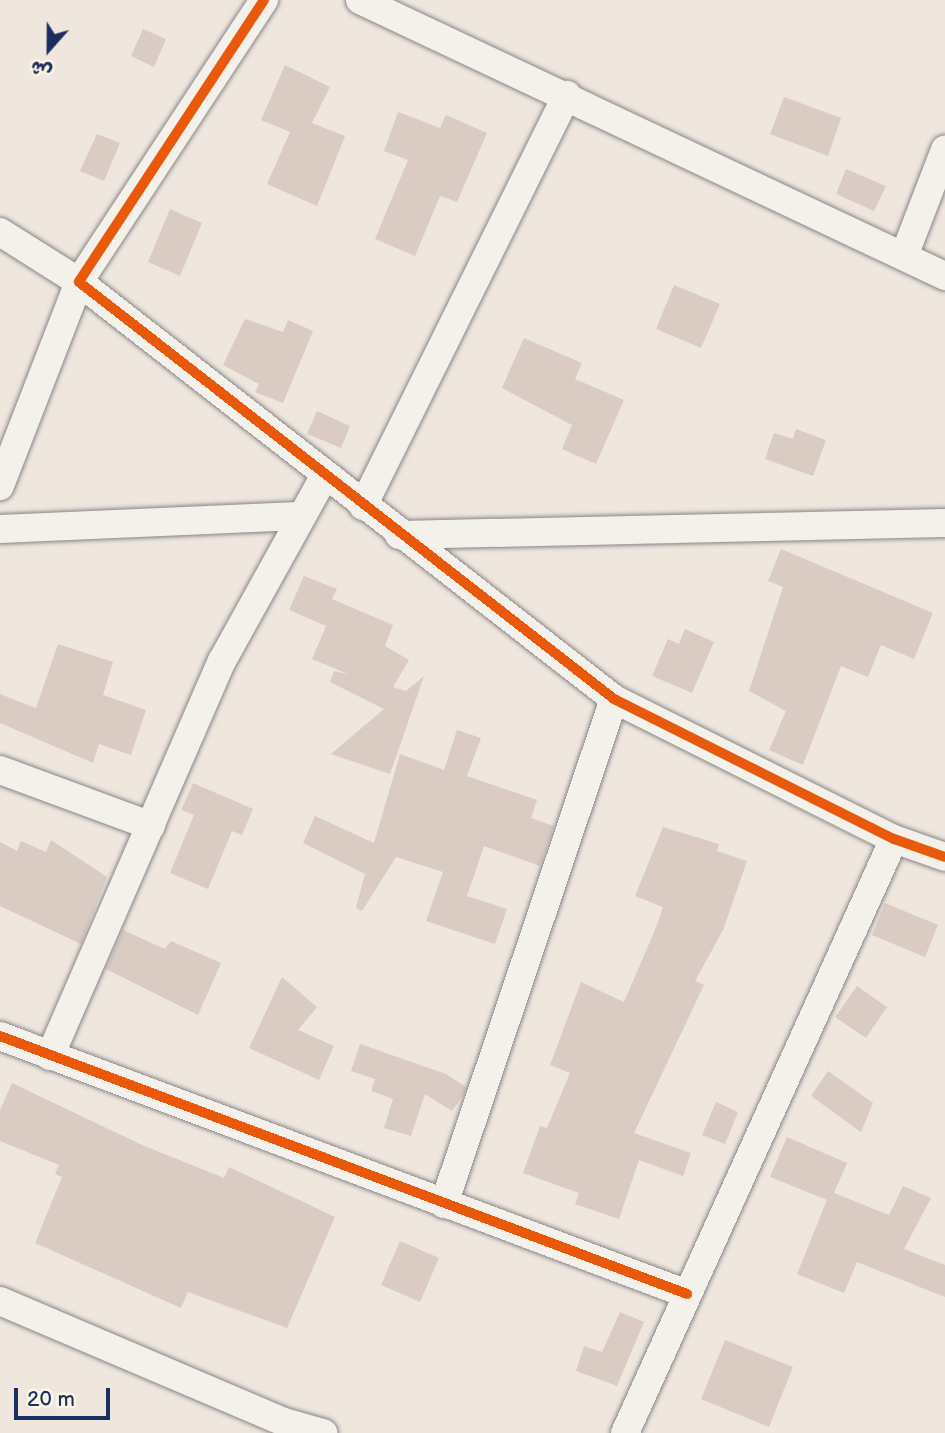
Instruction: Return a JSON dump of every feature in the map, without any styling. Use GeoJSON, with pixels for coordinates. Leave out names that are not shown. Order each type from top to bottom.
{"type":"FeatureCollection","features":[{"type":"Feature","properties":{"kind":"street"},"geometry":{"type":"LineString","coordinates":[[0,486],[79,282],[264,0]]}},
{"type":"Feature","properties":{"kind":"street"},"geometry":{"type":"LineString","coordinates":[[360,0],[567,94],[945,276]]}},
{"type":"Feature","properties":{"kind":"street"},"geometry":{"type":"LineString","coordinates":[[363,506],[567,94]]}},
{"type":"Feature","properties":{"kind":"street"},"geometry":{"type":"LineString","coordinates":[[904,256],[945,150]]}},
{"type":"Feature","properties":{"kind":"street"},"geometry":{"type":"LineString","coordinates":[[0,232],[79,282],[324,477],[614,699],[894,838],[945,857]]}},
{"type":"Feature","properties":{"kind":"street"},"geometry":{"type":"LineString","coordinates":[[50,1056],[222,662],[299,516],[324,477]]}},
{"type":"Feature","properties":{"kind":"street"},"geometry":{"type":"LineString","coordinates":[[0,529],[299,516]]}},
{"type":"Feature","properties":{"kind":"street"},"geometry":{"type":"LineString","coordinates":[[399,535],[945,523]]}},
{"type":"Feature","properties":{"kind":"street"},"geometry":{"type":"LineString","coordinates":[[444,1204],[614,699]]}},
{"type":"Feature","properties":{"kind":"street"},"geometry":{"type":"LineString","coordinates":[[0,771],[151,826]]}},
{"type":"Feature","properties":{"kind":"street"},"geometry":{"type":"LineString","coordinates":[[625,1433],[894,838]]}},
{"type":"Feature","properties":{"kind":"street"},"geometry":{"type":"LineString","coordinates":[[0,1036],[687,1294]]}},
{"type":"Feature","properties":{"kind":"street"},"geometry":{"type":"LineString","coordinates":[[0,1301],[323,1433]]}},
{"type":"Feature","properties":{"kind":"building"},"geometry":{"type":"Polygon","coordinates":[[[143,29],[166,39],[154,67],[131,56],[143,29]]]}},
{"type":"Feature","properties":{"kind":"building"},"geometry":{"type":"Polygon","coordinates":[[[285,65],[330,87],[312,123],[345,136],[317,206],[267,184],[290,132],[261,120],[285,65]]]}},
{"type":"Feature","properties":{"kind":"building"},"geometry":{"type":"Polygon","coordinates":[[[784,97],[841,118],[828,156],[770,134],[784,97]]]}},
{"type":"Feature","properties":{"kind":"building"},"geometry":{"type":"Polygon","coordinates":[[[398,112],[440,128],[446,115],[487,133],[457,202],[440,196],[415,256],[375,239],[408,160],[384,151],[398,112]]]}},
{"type":"Feature","properties":{"kind":"building"},"geometry":{"type":"Polygon","coordinates":[[[97,134],[120,143],[104,181],[80,171],[97,134]]]}},
{"type":"Feature","properties":{"kind":"building"},"geometry":{"type":"Polygon","coordinates":[[[846,169],[886,186],[874,211],[836,194],[846,169]]]}},
{"type":"Feature","properties":{"kind":"building"},"geometry":{"type":"Polygon","coordinates":[[[170,209],[202,223],[180,276],[148,262],[170,209]]]}},
{"type":"Feature","properties":{"kind":"building"},"geometry":{"type":"Polygon","coordinates":[[[674,285],[720,304],[701,348],[656,329],[674,285]]]}},
{"type":"Feature","properties":{"kind":"building"},"geometry":{"type":"Polygon","coordinates":[[[245,319],[283,332],[288,320],[313,331],[283,403],[255,392],[259,384],[223,365],[245,319]]]}},
{"type":"Feature","properties":{"kind":"building"},"geometry":{"type":"Polygon","coordinates":[[[524,338],[582,363],[575,379],[624,400],[596,464],[562,449],[572,425],[502,388],[524,338]]]}},
{"type":"Feature","properties":{"kind":"building"},"geometry":{"type":"Polygon","coordinates":[[[317,411],[350,426],[341,448],[307,434],[317,411]]]}},
{"type":"Feature","properties":{"kind":"building"},"geometry":{"type":"Polygon","coordinates":[[[796,429],[826,440],[813,476],[765,459],[774,433],[793,439],[796,429]]]}},
{"type":"Feature","properties":{"kind":"building"},"geometry":{"type":"Polygon","coordinates":[[[781,549],[933,613],[914,659],[881,645],[868,677],[841,666],[803,765],[769,750],[786,711],[749,691],[783,587],[768,581],[781,549]]]}},
{"type":"Feature","properties":{"kind":"building"},"geometry":{"type":"Polygon","coordinates":[[[304,576],[337,589],[332,599],[393,625],[385,646],[409,660],[393,687],[406,691],[424,676],[390,774],[331,754],[384,709],[330,682],[334,671],[348,674],[312,659],[326,626],[289,610],[304,576]]]}},
{"type":"Feature","properties":{"kind":"building"},"geometry":{"type":"Polygon","coordinates":[[[685,629],[714,642],[692,693],[652,676],[668,639],[679,644],[685,629]]]}},
{"type":"Feature","properties":{"kind":"building"},"geometry":{"type":"Polygon","coordinates":[[[58,644],[113,662],[103,695],[146,710],[131,755],[99,744],[93,763],[0,723],[0,694],[36,708],[58,644]]]}},
{"type":"Feature","properties":{"kind":"building"},"geometry":{"type":"Polygon","coordinates":[[[457,730],[481,738],[467,776],[537,800],[531,818],[554,826],[540,866],[484,846],[467,896],[507,909],[495,944],[426,921],[443,872],[396,857],[362,911],[356,908],[365,874],[303,843],[315,816],[374,843],[400,754],[444,770],[457,730]]]}},
{"type":"Feature","properties":{"kind":"building"},"geometry":{"type":"Polygon","coordinates":[[[193,783],[253,809],[242,835],[232,831],[208,889],[170,873],[194,815],[181,810],[193,783]]]}},
{"type":"Feature","properties":{"kind":"building"},"geometry":{"type":"Polygon","coordinates":[[[663,827],[719,844],[717,851],[747,861],[723,930],[695,981],[704,985],[634,1133],[691,1153],[683,1176],[639,1160],[619,1219],[575,1204],[579,1193],[523,1173],[540,1126],[547,1128],[570,1073],[550,1065],[581,982],[624,1002],[655,930],[663,907],[635,896],[663,827]]]}},
{"type":"Feature","properties":{"kind":"building"},"geometry":{"type":"Polygon","coordinates":[[[51,840],[107,877],[81,944],[0,906],[0,842],[17,851],[21,841],[46,852],[51,840]]]}},
{"type":"Feature","properties":{"kind":"building"},"geometry":{"type":"Polygon","coordinates":[[[885,903],[938,925],[925,957],[872,935],[885,903]]]}},
{"type":"Feature","properties":{"kind":"building"},"geometry":{"type":"Polygon","coordinates":[[[123,930],[165,949],[171,941],[221,963],[198,1015],[106,969],[123,930]]]}},
{"type":"Feature","properties":{"kind":"building"},"geometry":{"type":"Polygon","coordinates":[[[282,977],[317,1007],[298,1030],[334,1046],[319,1080],[249,1048],[282,977]]]}},
{"type":"Feature","properties":{"kind":"building"},"geometry":{"type":"Polygon","coordinates":[[[857,986],[887,1007],[866,1038],[835,1017],[857,986]]]}},
{"type":"Feature","properties":{"kind":"building"},"geometry":{"type":"Polygon","coordinates":[[[360,1044],[446,1074],[466,1087],[464,1094],[452,1111],[425,1094],[411,1136],[384,1128],[393,1099],[371,1091],[375,1079],[351,1071],[360,1044]]]}},
{"type":"Feature","properties":{"kind":"building"},"geometry":{"type":"Polygon","coordinates":[[[828,1071],[873,1103],[861,1132],[811,1096],[828,1071]]]}},
{"type":"Feature","properties":{"kind":"building"},"geometry":{"type":"Polygon","coordinates":[[[12,1083],[142,1145],[224,1178],[229,1167],[335,1217],[287,1328],[188,1292],[181,1308],[35,1243],[62,1177],[55,1174],[59,1165],[0,1141],[0,1110],[12,1083]]]}},
{"type":"Feature","properties":{"kind":"building"},"geometry":{"type":"Polygon","coordinates":[[[716,1102],[738,1112],[725,1144],[702,1135],[716,1102]]]}},
{"type":"Feature","properties":{"kind":"building"},"geometry":{"type":"Polygon","coordinates":[[[787,1137],[847,1163],[834,1193],[889,1215],[903,1186],[931,1198],[904,1249],[945,1265],[945,1297],[857,1262],[844,1293],[797,1274],[827,1200],[770,1177],[787,1137]]]}},
{"type":"Feature","properties":{"kind":"building"},"geometry":{"type":"Polygon","coordinates":[[[400,1241],[439,1258],[420,1302],[381,1285],[400,1241]]]}},
{"type":"Feature","properties":{"kind":"building"},"geometry":{"type":"Polygon","coordinates":[[[620,1312],[644,1322],[617,1386],[576,1371],[584,1346],[602,1352],[620,1312]]]}},
{"type":"Feature","properties":{"kind":"building"},"geometry":{"type":"Polygon","coordinates":[[[725,1340],[793,1367],[769,1427],[701,1399],[725,1340]]]}},
{"type":"Feature","properties":{"kind":"cycle path"},"geometry":{"type":"LineString","coordinates":[[264,0],[79,282],[614,699],[894,839],[945,857]]}},
{"type":"Feature","properties":{"kind":"cycle path"},"geometry":{"type":"LineString","coordinates":[[0,1036],[687,1294]]}}]}
